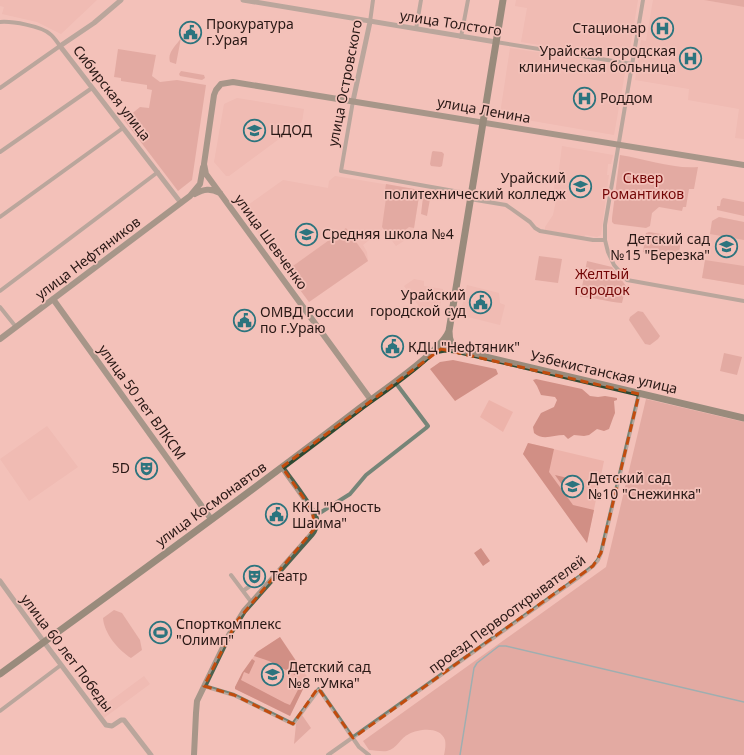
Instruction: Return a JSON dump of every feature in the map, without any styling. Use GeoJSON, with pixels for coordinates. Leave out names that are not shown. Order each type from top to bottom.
{"type":"FeatureCollection","features":[{"type":"Feature","properties":{"kind":"main road"},"geometry":{"type":"LineString","coordinates":[[459,351],[450,342],[449,331],[503,0]]}},
{"type":"Feature","properties":{"kind":"main road","name":"улица Ленина"},"geometry":{"type":"LineString","coordinates":[[204,164],[214,95],[221,84],[233,82],[744,165]]}},
{"type":"Feature","properties":{"kind":"main road","name":"улица Шевченко"},"geometry":{"type":"LineString","coordinates":[[204,164],[206,174],[371,400]]}},
{"type":"Feature","properties":{"kind":"main road","name":"улица Нефтяников"},"geometry":{"type":"LineString","coordinates":[[0,339],[190,196],[200,184],[204,164]]}},
{"type":"Feature","properties":{"kind":"main road","name":"улица Нефтяников"},"geometry":{"type":"LineString","coordinates":[[190,196],[206,189],[214,190],[221,194]]}},
{"type":"Feature","properties":{"kind":"main road","name":"улица 50 лет ВЛКСМ"},"geometry":{"type":"LineString","coordinates":[[53,299],[212,519]]}},
{"type":"Feature","properties":{"kind":"main road","name":"улица Космонавтов"},"geometry":{"type":"LineString","coordinates":[[0,674],[212,519],[395,382],[434,351],[442,343],[449,331]]}},
{"type":"Feature","properties":{"kind":"main road","name":"Узбекистанская улица"},"geometry":{"type":"LineString","coordinates":[[434,351],[445,349],[459,351],[744,418]]}},
{"type":"Feature","properties":{"kind":"main road"},"geometry":{"type":"LineString","coordinates":[[194,755],[196,707],[199,695],[231,630],[252,603],[312,534],[316,525],[315,516],[282,467]]}},
{"type":"Feature","properties":{"kind":"street"},"geometry":{"type":"LineString","coordinates":[[0,88],[94,23],[121,0]]}},
{"type":"Feature","properties":{"kind":"street","name":"улица Толстого"},"geometry":{"type":"LineString","coordinates":[[243,0],[632,64]]}},
{"type":"Feature","properties":{"kind":"street","name":"улица Островского"},"geometry":{"type":"LineString","coordinates":[[373,0],[341,171],[471,197]]}},
{"type":"Feature","properties":{"kind":"street"},"geometry":{"type":"LineString","coordinates":[[416,29],[421,0]]}},
{"type":"Feature","properties":{"kind":"street"},"geometry":{"type":"LineString","coordinates":[[461,37],[468,0]]}},
{"type":"Feature","properties":{"kind":"street"},"geometry":{"type":"LineString","coordinates":[[643,0],[605,225],[605,240],[608,252],[614,264],[627,280],[744,301]]}},
{"type":"Feature","properties":{"kind":"street","name":"Сибирская улица"},"geometry":{"type":"LineString","coordinates":[[0,22],[18,23],[47,32],[51,35],[181,203]]}},
{"type":"Feature","properties":{"kind":"street"},"geometry":{"type":"LineString","coordinates":[[0,27],[7,22]]}},
{"type":"Feature","properties":{"kind":"street"},"geometry":{"type":"LineString","coordinates":[[0,152],[92,88]]}},
{"type":"Feature","properties":{"kind":"street"},"geometry":{"type":"LineString","coordinates":[[0,217],[123,128]]}},
{"type":"Feature","properties":{"kind":"street"},"geometry":{"type":"LineString","coordinates":[[0,291],[158,172]]}},
{"type":"Feature","properties":{"kind":"street"},"geometry":{"type":"LineString","coordinates":[[471,197],[506,205],[524,217],[540,231],[593,240],[605,240]]}},
{"type":"Feature","properties":{"kind":"street"},"geometry":{"type":"LineString","coordinates":[[0,307],[16,327]]}},
{"type":"Feature","properties":{"kind":"street"},"geometry":{"type":"LineString","coordinates":[[315,516],[350,494],[368,473],[428,426],[395,382]]}},
{"type":"Feature","properties":{"kind":"street","name":"проезд Первооткрывателей"},"geometry":{"type":"LineString","coordinates":[[328,755],[579,577],[596,562],[601,553],[639,394]]}},
{"type":"Feature","properties":{"kind":"street"},"geometry":{"type":"LineString","coordinates":[[231,575],[252,603]]}},
{"type":"Feature","properties":{"kind":"street","name":"улица 60 лет Победы"},"geometry":{"type":"LineString","coordinates":[[0,581],[106,725],[112,726],[121,720],[124,720],[151,755]]}},
{"type":"Feature","properties":{"kind":"street"},"geometry":{"type":"LineString","coordinates":[[243,591],[257,581]]}},
{"type":"Feature","properties":{"kind":"street"},"geometry":{"type":"LineString","coordinates":[[0,711],[61,665]]}},
{"type":"Feature","properties":{"kind":"street"},"geometry":{"type":"LineString","coordinates":[[204,686],[234,695],[293,724],[318,689],[359,747],[369,755]]}},
{"type":"Feature","properties":{"kind":"highlighted area"},"geometry":{"type":"Polygon","coordinates":[[[441,349],[639,394],[601,553],[593,566],[353,738],[318,688],[293,724],[234,695],[204,686],[237,621],[315,528],[312,510],[282,467],[441,349]]]}},
{"type":"Feature","properties":{"kind":"shaded area"},"geometry":{"type":"Polygon","coordinates":[[[0,0],[97,0],[61,34],[37,22],[2,14],[4,7],[0,6],[0,0]]]}},
{"type":"Feature","properties":{"kind":"shaded area","name":"Урайская городская клиническая больница"},"geometry":{"type":"Polygon","coordinates":[[[516,0],[638,0],[629,55],[623,59],[521,42],[527,8],[515,6],[516,0]]]}},
{"type":"Feature","properties":{"kind":"shaded area","name":"Урайская городская клиническая больница"},"geometry":{"type":"Polygon","coordinates":[[[653,0],[704,0],[744,7],[744,139],[735,138],[739,109],[688,100],[689,89],[635,80],[641,40],[646,41],[653,0]]]}},
{"type":"Feature","properties":{"kind":"shaded area","name":"Урайская городская клиническая больница"},"geometry":{"type":"Polygon","coordinates":[[[510,48],[622,65],[625,73],[614,135],[503,116],[500,114],[510,48]]]}},
{"type":"Feature","properties":{"kind":"shaded area","name":"ЦДОД"},"geometry":{"type":"Polygon","coordinates":[[[237,98],[304,109],[302,122],[229,176],[226,176],[214,162],[224,104],[237,98]]]}},
{"type":"Feature","properties":{"kind":"shaded area","name":"Урайский политехнический колледж"},"geometry":{"type":"Polygon","coordinates":[[[562,146],[613,155],[611,164],[608,164],[607,175],[609,175],[601,235],[597,237],[585,235],[584,237],[545,230],[545,227],[553,215],[557,196],[553,195],[555,179],[558,177],[562,146]]]}},
{"type":"Feature","properties":{"kind":"shaded area","name":"Средняя школа №4"},"geometry":{"type":"Polygon","coordinates":[[[335,176],[420,190],[413,235],[396,246],[383,229],[363,245],[367,252],[368,261],[309,302],[241,210],[283,180],[328,188],[329,181],[335,176]]]}},
{"type":"Feature","properties":{"kind":"shaded area","name":"Детский сад №15 \"Березка\""},"geometry":{"type":"Polygon","coordinates":[[[719,217],[744,222],[744,285],[702,278],[712,221],[719,217]]]}},
{"type":"Feature","properties":{"kind":"shaded area"},"geometry":{"type":"Polygon","coordinates":[[[414,279],[424,281],[424,286],[443,289],[438,318],[426,316],[404,286],[414,279]]]}},
{"type":"Feature","properties":{"kind":"shaded area"},"geometry":{"type":"Polygon","coordinates":[[[467,285],[499,293],[500,303],[505,305],[500,325],[460,315],[467,285]]]}},
{"type":"Feature","properties":{"kind":"shaded area"},"geometry":{"type":"Polygon","coordinates":[[[489,400],[513,412],[503,432],[480,417],[489,400]]]}},
{"type":"Feature","properties":{"kind":"shaded area"},"geometry":{"type":"Polygon","coordinates":[[[47,426],[78,467],[29,501],[0,459],[47,426]]]}},
{"type":"Feature","properties":{"kind":"shaded area","name":"Детский сад №10 \"Снежинка\""},"geometry":{"type":"Polygon","coordinates":[[[528,443],[604,461],[587,543],[523,454],[528,443]]]}},
{"type":"Feature","properties":{"kind":"shaded area","name":"Детский сад №8 \"Умка\""},"geometry":{"type":"Polygon","coordinates":[[[280,637],[308,678],[290,716],[235,689],[242,673],[257,652],[280,637]]]}},
{"type":"Feature","properties":{"kind":"shaded area"},"geometry":{"type":"Polygon","coordinates":[[[144,676],[150,684],[104,718],[98,710],[144,676]]]}},
{"type":"Feature","properties":{"kind":"green space"},"geometry":{"type":"Polygon","coordinates":[[[704,0],[744,0],[744,7],[704,0]]]}},
{"type":"Feature","properties":{"kind":"green space"},"geometry":{"type":"Polygon","coordinates":[[[181,38],[176,64],[170,62],[169,58],[172,49],[181,38]]]}},
{"type":"Feature","properties":{"kind":"green space"},"geometry":{"type":"Polygon","coordinates":[[[118,49],[156,55],[152,76],[160,82],[177,80],[206,85],[192,180],[178,191],[124,120],[140,107],[149,108],[152,90],[147,89],[147,85],[121,81],[121,78],[114,77],[118,49]]]}},
{"type":"Feature","properties":{"kind":"green space"},"geometry":{"type":"Polygon","coordinates":[[[181,71],[204,75],[205,78],[202,80],[180,76],[179,74],[181,71]]]}},
{"type":"Feature","properties":{"kind":"green space"},"geometry":{"type":"Polygon","coordinates":[[[433,151],[442,152],[444,154],[442,166],[431,166],[430,164],[433,151]]]}},
{"type":"Feature","properties":{"kind":"green space","name":"Сквер Романтиков"},"geometry":{"type":"Polygon","coordinates":[[[620,155],[678,167],[698,167],[694,189],[689,189],[686,207],[683,207],[682,211],[659,207],[652,213],[650,226],[646,228],[614,224],[612,222],[612,218],[620,155]]]}},
{"type":"Feature","properties":{"kind":"green space"},"geometry":{"type":"Polygon","coordinates":[[[386,184],[420,190],[414,228],[409,227],[392,240],[382,227],[387,191],[385,190],[386,184]]]}},
{"type":"Feature","properties":{"kind":"green space"},"geometry":{"type":"Polygon","coordinates":[[[423,197],[430,199],[427,216],[421,214],[423,197]]]}},
{"type":"Feature","properties":{"kind":"green space"},"geometry":{"type":"Polygon","coordinates":[[[723,198],[744,202],[744,216],[717,210],[717,206],[720,206],[723,198]]]}},
{"type":"Feature","properties":{"kind":"green space"},"geometry":{"type":"Polygon","coordinates":[[[719,217],[744,222],[744,240],[710,234],[712,221],[719,217]]]}},
{"type":"Feature","properties":{"kind":"green space"},"geometry":{"type":"Polygon","coordinates":[[[346,228],[368,261],[309,302],[286,271],[346,228]]]}},
{"type":"Feature","properties":{"kind":"green space"},"geometry":{"type":"Polygon","coordinates":[[[649,232],[673,236],[677,233],[682,236],[678,258],[676,260],[666,259],[665,256],[643,252],[646,233],[649,232]]]}},
{"type":"Feature","properties":{"kind":"green space"},"geometry":{"type":"Polygon","coordinates":[[[539,256],[562,259],[558,283],[535,280],[539,256]]]}},
{"type":"Feature","properties":{"kind":"green space"},"geometry":{"type":"Polygon","coordinates":[[[705,260],[744,266],[744,285],[702,278],[705,260]]]}},
{"type":"Feature","properties":{"kind":"green space","name":"Желтый городок"},"geometry":{"type":"Polygon","coordinates":[[[587,261],[612,267],[626,286],[622,303],[580,297],[587,261]]]}},
{"type":"Feature","properties":{"kind":"green space"},"geometry":{"type":"Polygon","coordinates":[[[638,311],[643,312],[660,336],[650,345],[645,344],[629,320],[630,317],[638,311]]]}},
{"type":"Feature","properties":{"kind":"green space"},"geometry":{"type":"Polygon","coordinates":[[[724,353],[742,357],[737,375],[720,371],[724,353]]]}},
{"type":"Feature","properties":{"kind":"green space"},"geometry":{"type":"Polygon","coordinates":[[[453,360],[496,369],[498,374],[455,401],[430,369],[440,362],[453,360]]]}},
{"type":"Feature","properties":{"kind":"green space"},"geometry":{"type":"Polygon","coordinates":[[[536,379],[582,389],[590,396],[617,398],[617,400],[614,401],[615,413],[609,429],[604,431],[597,429],[589,435],[574,435],[568,439],[564,435],[541,437],[534,433],[533,427],[541,413],[554,407],[557,400],[555,397],[541,395],[533,380],[536,379]]]}},
{"type":"Feature","properties":{"kind":"green space"},"geometry":{"type":"Polygon","coordinates":[[[646,399],[744,422],[744,755],[444,755],[445,740],[439,732],[429,730],[409,734],[396,746],[387,751],[369,750],[363,741],[606,567],[646,399]]]}},
{"type":"Feature","properties":{"kind":"green space"},"geometry":{"type":"Polygon","coordinates":[[[528,443],[554,449],[549,472],[573,505],[594,510],[587,543],[523,454],[528,443]]]}},
{"type":"Feature","properties":{"kind":"green space"},"geometry":{"type":"Polygon","coordinates":[[[555,475],[572,479],[569,495],[555,475]]]}},
{"type":"Feature","properties":{"kind":"green space"},"geometry":{"type":"Polygon","coordinates":[[[481,548],[490,561],[483,566],[474,553],[481,548]]]}},
{"type":"Feature","properties":{"kind":"green space"},"geometry":{"type":"Polygon","coordinates":[[[114,610],[122,613],[140,640],[142,650],[131,658],[112,641],[104,624],[103,618],[114,610]]]}},
{"type":"Feature","properties":{"kind":"green space"},"geometry":{"type":"Polygon","coordinates":[[[280,637],[302,670],[295,675],[269,661],[254,656],[257,652],[280,637]]]}},
{"type":"Feature","properties":{"kind":"green space"},"geometry":{"type":"Polygon","coordinates":[[[252,659],[255,661],[249,674],[244,672],[241,680],[285,703],[290,705],[301,684],[305,685],[290,716],[235,689],[242,673],[252,659]]]}},
{"type":"Feature","properties":{"kind":"green space"},"geometry":{"type":"Polygon","coordinates":[[[302,715],[311,728],[294,744],[296,724],[302,715]]]}},
{"type":"Feature","properties":{"kind":"waterway"},"geometry":{"type":"LineString","coordinates":[[460,755],[474,668],[477,663],[499,646],[506,646],[744,702]]}},
{"type":"Feature","properties":{"kind":"place","name":"Стационар"},"geometry":{"type":"Point","coordinates":[662,28]}},
{"type":"Feature","properties":{"kind":"place","name":"Прокуратура г.Урая"},"geometry":{"type":"Point","coordinates":[191,32]}},
{"type":"Feature","properties":{"kind":"place","name":"Урайская городская клиническая больница"},"geometry":{"type":"Point","coordinates":[691,59]}},
{"type":"Feature","properties":{"kind":"place","name":"Роддом"},"geometry":{"type":"Point","coordinates":[584,98]}},
{"type":"Feature","properties":{"kind":"place","name":"ЦДОД"},"geometry":{"type":"Point","coordinates":[255,130]}},
{"type":"Feature","properties":{"kind":"place","name":"Урайский политехнический колледж"},"geometry":{"type":"Point","coordinates":[581,186]}},
{"type":"Feature","properties":{"kind":"place","name":"Средняя школа №4"},"geometry":{"type":"Point","coordinates":[307,234]}},
{"type":"Feature","properties":{"kind":"place","name":"Детский сад №15 \"Березка\""},"geometry":{"type":"Point","coordinates":[726,247]}},
{"type":"Feature","properties":{"kind":"place","name":"Урайский городской суд"},"geometry":{"type":"Point","coordinates":[481,303]}},
{"type":"Feature","properties":{"kind":"place","name":"ОМВД России по г.Ураю"},"geometry":{"type":"Point","coordinates":[245,320]}},
{"type":"Feature","properties":{"kind":"place","name":"КДЦ \"Нефтяник\""},"geometry":{"type":"Point","coordinates":[393,347]}},
{"type":"Feature","properties":{"kind":"place","name":"5D"},"geometry":{"type":"Point","coordinates":[146,468]}},
{"type":"Feature","properties":{"kind":"place","name":"Детский сад №10 \"Снежинка\""},"geometry":{"type":"Point","coordinates":[572,486]}},
{"type":"Feature","properties":{"kind":"place","name":"ККЦ \"Юность Шаима\""},"geometry":{"type":"Point","coordinates":[276,515]}},
{"type":"Feature","properties":{"kind":"place","name":"Театр"},"geometry":{"type":"Point","coordinates":[254,576]}},
{"type":"Feature","properties":{"kind":"place","name":"Спорткомплекс \"Олимп\""},"geometry":{"type":"Point","coordinates":[160,632]}},
{"type":"Feature","properties":{"kind":"place","name":"Детский сад №8 \"Умка\""},"geometry":{"type":"Point","coordinates":[273,675]}}]}
